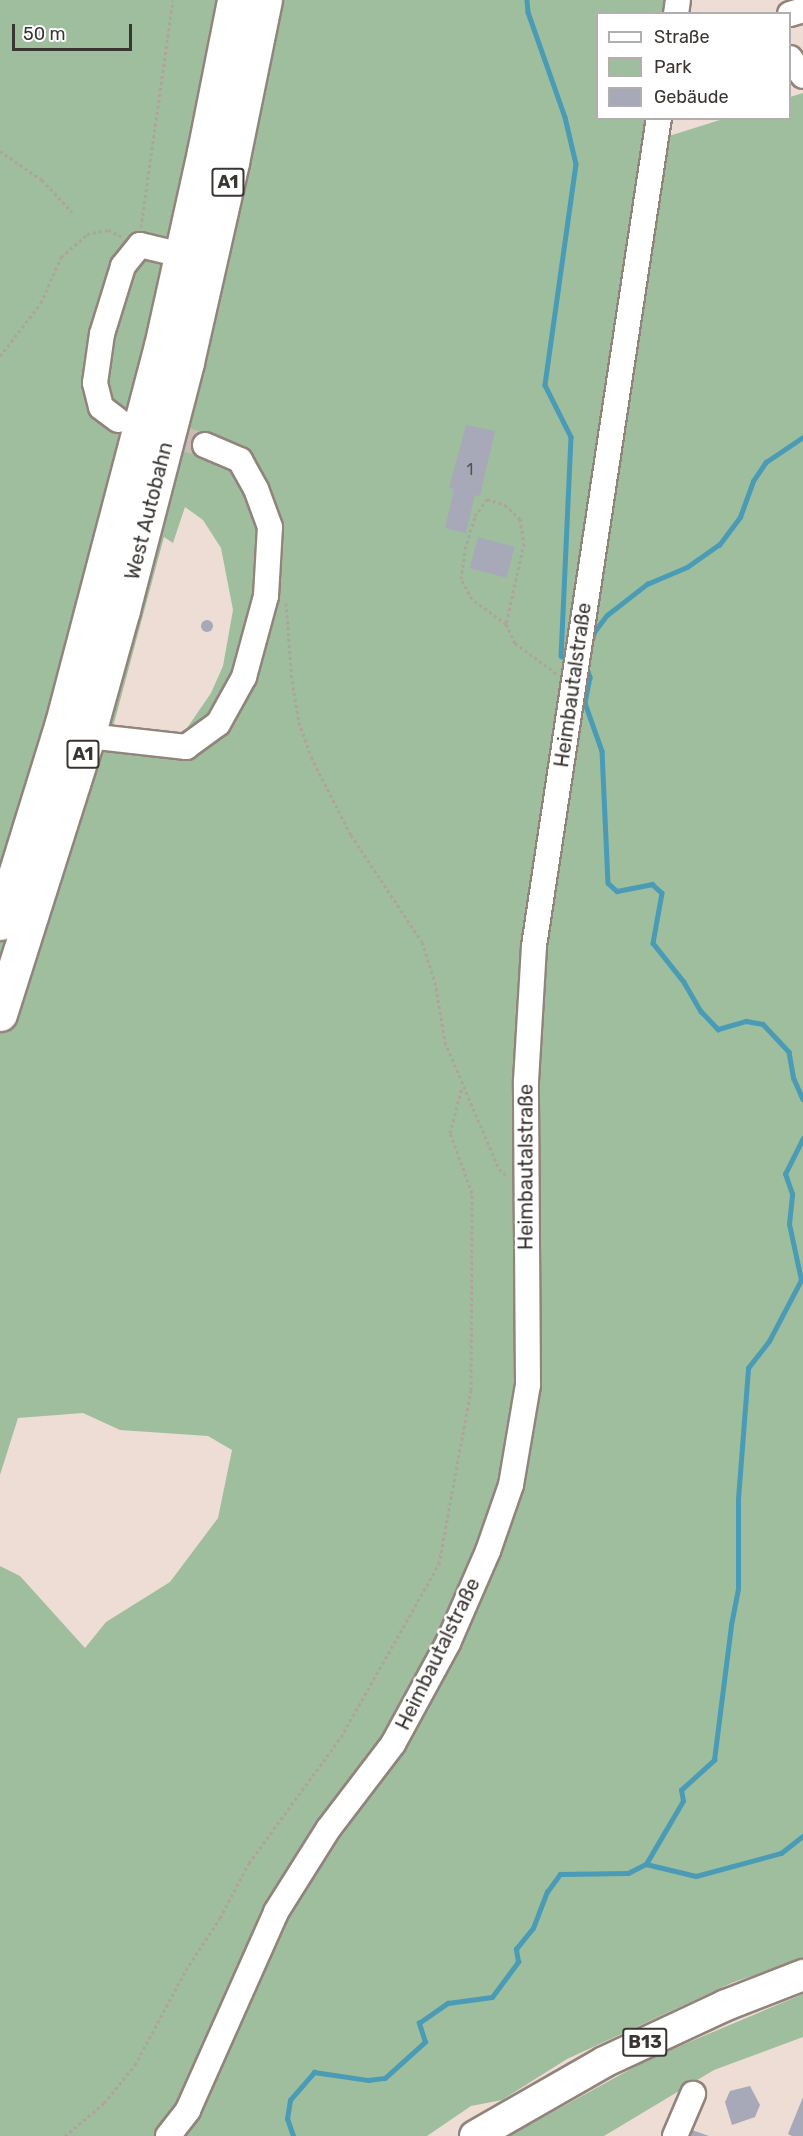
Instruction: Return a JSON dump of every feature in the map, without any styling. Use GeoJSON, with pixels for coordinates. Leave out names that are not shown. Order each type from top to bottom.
{"type":"FeatureCollection","features":[{"type":"Feature","properties":{"kind":"highway","name":"West Autobahn"},"geometry":{"type":"LineString","coordinates":[[0,923],[65,712],[182,255],[234,0]]}},
{"type":"Feature","properties":{"kind":"highway","name":"West Autobahn"},"geometry":{"type":"LineString","coordinates":[[0,1014],[88,736],[187,362],[232,162],[265,0]]}},
{"type":"Feature","properties":{"kind":"main road","name":"B13"},"geometry":{"type":"LineString","coordinates":[[475,2136],[614,2057],[726,2005],[803,1975]]}},
{"type":"Feature","properties":{"kind":"street"},"geometry":{"type":"LineString","coordinates":[[791,61],[803,76]]}},
{"type":"Feature","properties":{"kind":"street","name":"Heimbautalstraße"},"geometry":{"type":"LineString","coordinates":[[168,2136],[188,2110],[276,1912],[329,1828],[393,1744],[448,1643],[488,1551],[511,1485],[528,1385],[526,1081],[534,946],[659,120]]}},
{"type":"Feature","properties":{"kind":"street"},"geometry":{"type":"LineString","coordinates":[[118,420],[101,407],[94,383],[102,334],[123,266],[140,245],[182,255]]}},
{"type":"Feature","properties":{"kind":"street"},"geometry":{"type":"LineString","coordinates":[[88,736],[186,747],[218,724],[244,677],[266,596],[270,527],[256,489],[240,460],[205,446]]}},
{"type":"Feature","properties":{"kind":"street"},"geometry":{"type":"LineString","coordinates":[[675,2136],[693,2094]]}},
{"type":"Feature","properties":{"kind":"path"},"geometry":{"type":"LineString","coordinates":[[0,356],[41,303],[61,257],[87,234],[108,230],[140,245],[145,188],[173,0]]}},
{"type":"Feature","properties":{"kind":"path"},"geometry":{"type":"LineString","coordinates":[[0,152],[42,180],[72,212]]}},
{"type":"Feature","properties":{"kind":"path"},"geometry":{"type":"LineString","coordinates":[[506,624],[524,543],[520,519],[505,505],[487,500],[475,516],[465,549],[461,579],[472,599],[506,624],[515,644],[575,668]]}},
{"type":"Feature","properties":{"kind":"path"},"geometry":{"type":"LineString","coordinates":[[285,599],[292,681],[299,722],[311,757],[351,835],[422,942],[435,982],[446,1042],[462,1087],[499,1169],[526,1192]]}},
{"type":"Feature","properties":{"kind":"path"},"geometry":{"type":"LineString","coordinates":[[65,2136],[104,2103],[135,2066],[186,1970],[219,1918],[249,1863],[341,1737],[439,1564],[471,1390],[472,1193],[450,1132],[462,1087]]}},
{"type":"Feature","properties":{"kind":"green space"},"geometry":{"type":"Polygon","coordinates":[[[0,0],[667,0],[665,12],[596,12],[596,120],[650,120],[647,143],[720,120],[791,120],[791,97],[803,93],[803,1959],[734,1982],[567,2059],[502,2100],[471,2106],[427,2136],[0,2136],[0,1566],[20,1576],[85,1648],[106,1622],[170,1582],[218,1518],[232,1450],[208,1436],[120,1430],[83,1413],[18,1418],[0,1475],[0,0]],[[185,507],[173,543],[164,537],[113,727],[168,740],[187,728],[211,693],[223,666],[233,610],[221,548],[203,520],[185,507]]]}},
{"type":"Feature","properties":{"kind":"green space"},"geometry":{"type":"Polygon","coordinates":[[[803,1994],[803,2037],[714,2070],[604,2136],[509,2136],[649,2059],[803,1994]]]}},
{"type":"Feature","properties":{"kind":"building"},"geometry":{"type":"Polygon","coordinates":[[[466,425],[495,431],[480,496],[475,495],[466,533],[445,528],[454,489],[449,488],[466,425]]]}},
{"type":"Feature","properties":{"kind":"building"},"geometry":{"type":"Polygon","coordinates":[[[478,537],[515,547],[506,578],[470,568],[478,537]]]}},
{"type":"Feature","properties":{"kind":"building"},"geometry":{"type":"Polygon","coordinates":[[[209,620],[213,626],[209,632],[205,632],[201,624],[209,620]]]}},
{"type":"Feature","properties":{"kind":"building"},"geometry":{"type":"Polygon","coordinates":[[[750,2086],[760,2105],[755,2117],[732,2125],[725,2102],[730,2091],[750,2086]]]}},
{"type":"Feature","properties":{"kind":"building"},"geometry":{"type":"Polygon","coordinates":[[[803,2097],[803,2136],[792,2136],[788,2134],[803,2097]]]}},
{"type":"Feature","properties":{"kind":"building"},"geometry":{"type":"Polygon","coordinates":[[[692,2130],[709,2136],[690,2136],[692,2130]]]}},
{"type":"Feature","properties":{"kind":"waterway"},"geometry":{"type":"LineString","coordinates":[[527,0],[528,12],[565,117],[576,164],[545,385],[571,437],[561,656],[571,659]]}},
{"type":"Feature","properties":{"kind":"waterway"},"geometry":{"type":"LineString","coordinates":[[592,639],[594,632],[607,615],[647,584],[687,567],[719,545],[740,517],[753,481],[766,462],[803,437]]}},
{"type":"Feature","properties":{"kind":"waterway"},"geometry":{"type":"LineString","coordinates":[[586,665],[590,677],[585,703],[602,751],[608,883],[617,891],[652,884],[662,893],[653,943],[684,982],[701,1011],[718,1029],[746,1021],[763,1024],[789,1052],[794,1079],[803,1099]]}},
{"type":"Feature","properties":{"kind":"waterway"},"geometry":{"type":"LineString","coordinates":[[293,2136],[287,2119],[290,2100],[314,2072],[368,2080],[385,2078],[425,2042],[419,2023],[448,2003],[492,1997],[518,1962],[516,1949],[533,1928],[547,1892],[560,1874],[628,1873],[646,1864],[683,1801],[681,1790],[714,1760],[731,1625],[738,1589],[738,1499],[748,1368],[769,1341],[801,1280],[789,1224],[792,1194],[785,1174],[803,1138]]}},
{"type":"Feature","properties":{"kind":"waterway"},"geometry":{"type":"LineString","coordinates":[[646,1864],[696,1876],[781,1853],[803,1836]]}},
{"type":"Feature","properties":{"kind":"tunnel"},"geometry":{"type":"LineString","coordinates":[[152,430],[205,445]]}}]}
